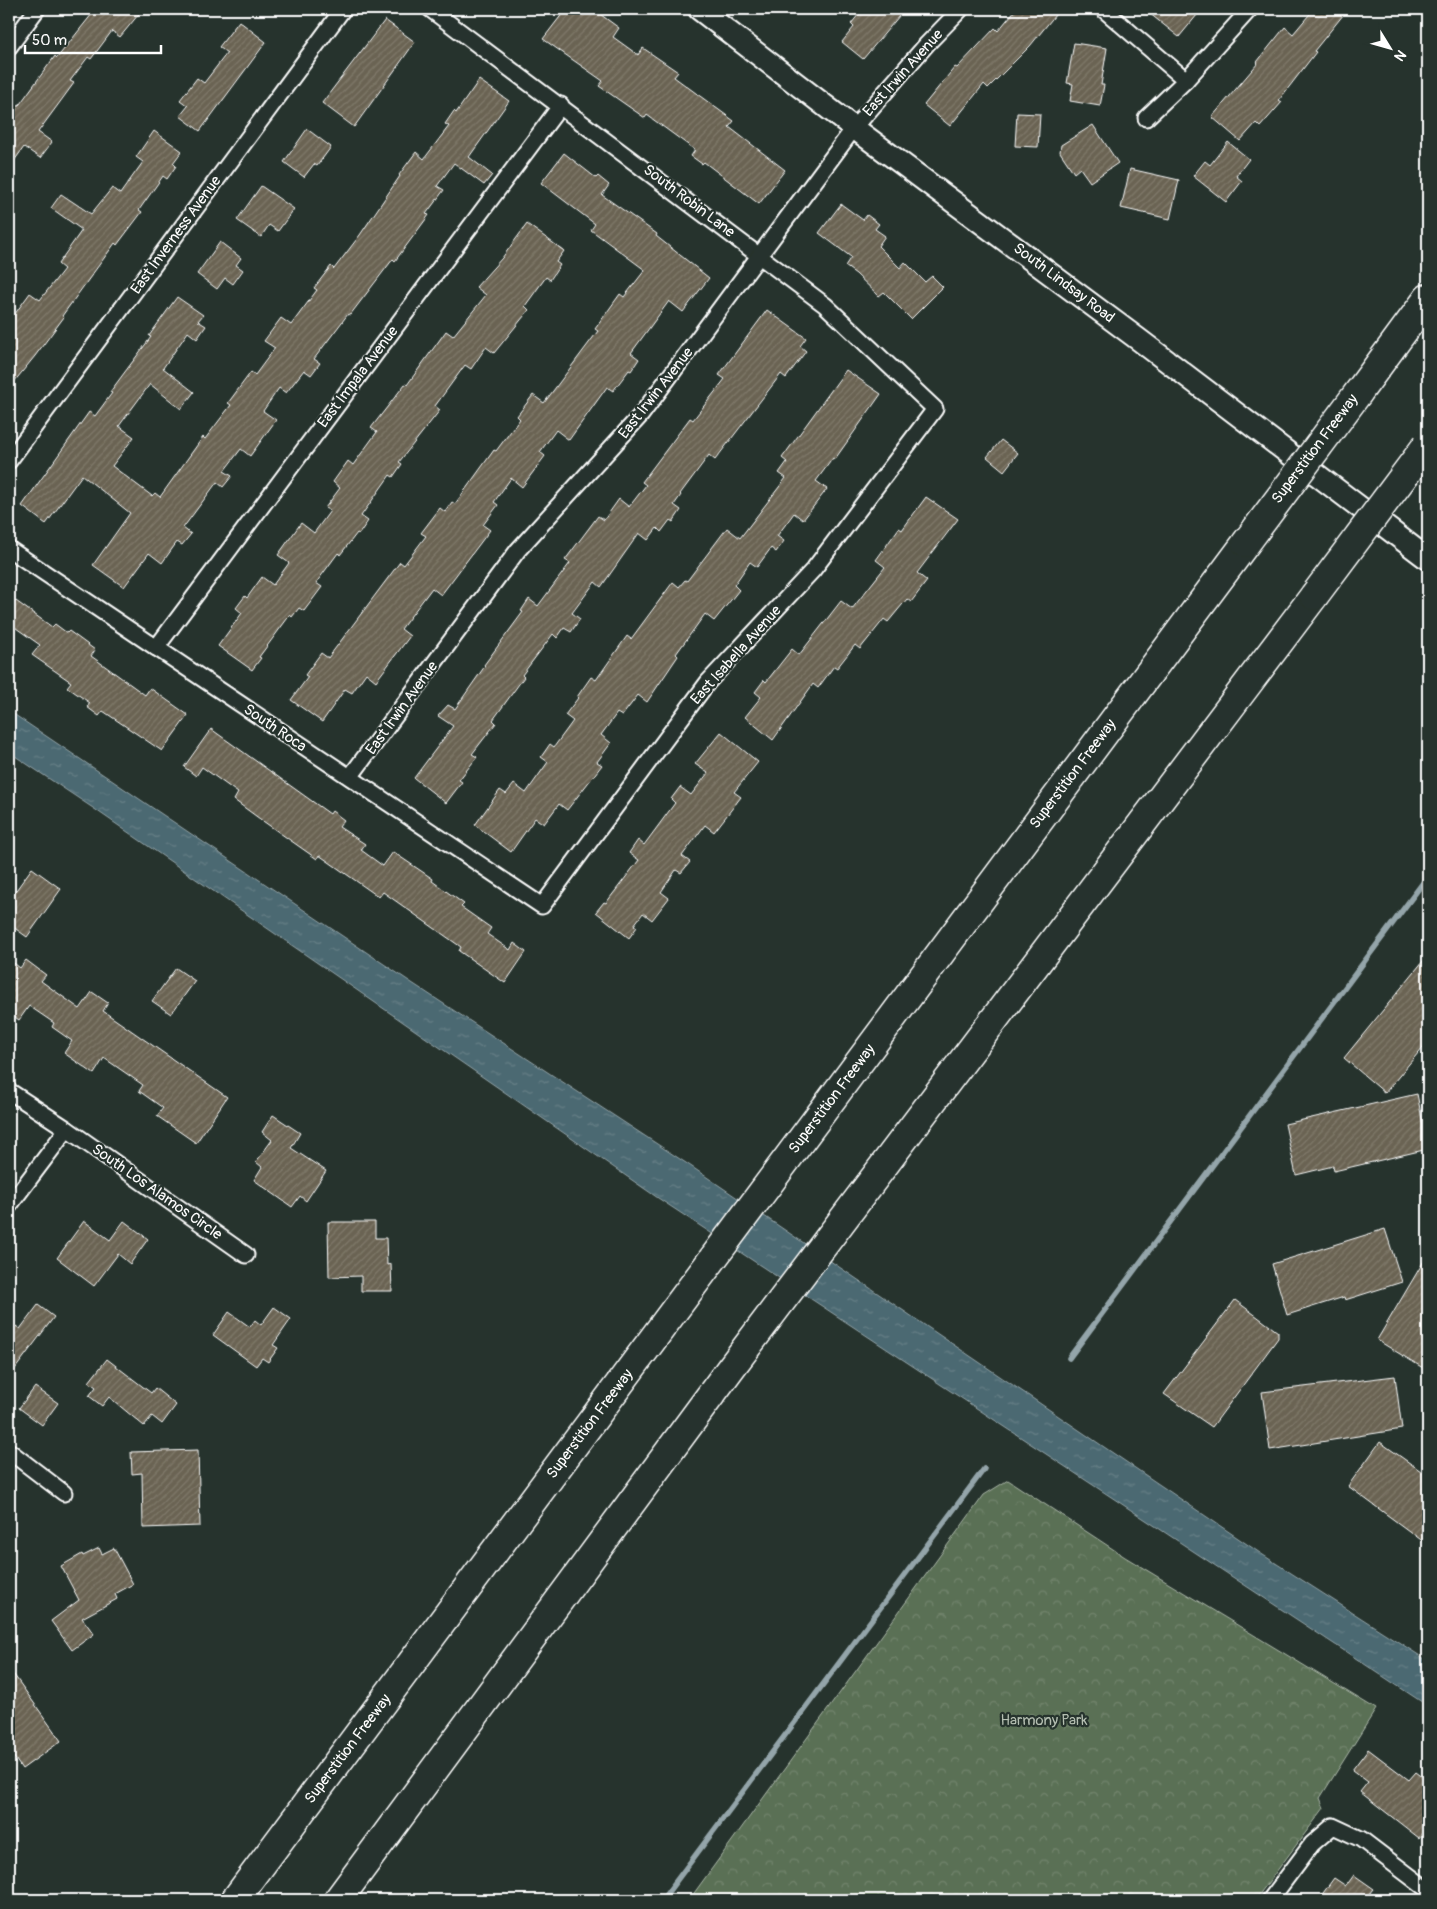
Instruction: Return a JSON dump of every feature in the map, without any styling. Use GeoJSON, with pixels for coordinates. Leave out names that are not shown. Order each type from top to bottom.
{"type":"FeatureCollection","features":[{"type":"Feature","properties":{"kind":"highway","name":"Superstition Freeway"},"geometry":{"type":"LineString","coordinates":[[235,1900],[1428,298]]}},
{"type":"Feature","properties":{"kind":"highway"},"geometry":{"type":"LineString","coordinates":[[338,1900],[730,1369],[1428,444]]}},
{"type":"Feature","properties":{"kind":"main road","name":"South Lindsay Road"},"geometry":{"type":"LineString","coordinates":[[699,9],[854,128],[1138,339],[1428,559]]}},
{"type":"Feature","properties":{"kind":"street"},"geometry":{"type":"LineString","coordinates":[[9,47],[37,9]]}},
{"type":"Feature","properties":{"kind":"street","name":"East Inverness Avenue"},"geometry":{"type":"LineString","coordinates":[[9,461],[343,9]]}},
{"type":"Feature","properties":{"kind":"street","name":"South Robin Lane"},"geometry":{"type":"LineString","coordinates":[[430,9],[561,105],[825,305],[935,409]]}},
{"type":"Feature","properties":{"kind":"street","name":"East Irwin Avenue"},"geometry":{"type":"LineString","coordinates":[[350,777],[518,550],[642,415],[854,128],[926,44],[962,9]]}},
{"type":"Feature","properties":{"kind":"street"},"geometry":{"type":"LineString","coordinates":[[1103,9],[1186,80]]}},
{"type":"Feature","properties":{"kind":"street"},"geometry":{"type":"LineString","coordinates":[[1146,118],[1186,80],[1250,9]]}},
{"type":"Feature","properties":{"kind":"street","name":"East Impala Avenue"},"geometry":{"type":"LineString","coordinates":[[156,648],[561,105]]}},
{"type":"Feature","properties":{"kind":"street","name":"East Isabella Avenue"},"geometry":{"type":"LineString","coordinates":[[542,906],[708,682],[813,570],[935,409]]}},
{"type":"Feature","properties":{"kind":"street","name":"South Roca"},"geometry":{"type":"LineString","coordinates":[[9,548],[542,906]]}},
{"type":"Feature","properties":{"kind":"street","name":"South Los Alamos Circle"},"geometry":{"type":"LineString","coordinates":[[9,1091],[67,1129],[246,1255]]}},
{"type":"Feature","properties":{"kind":"street"},"geometry":{"type":"LineString","coordinates":[[9,1206],[67,1129]]}},
{"type":"Feature","properties":{"kind":"street"},"geometry":{"type":"LineString","coordinates":[[9,1451],[64,1493]]}},
{"type":"Feature","properties":{"kind":"street"},"geometry":{"type":"LineString","coordinates":[[1270,1900],[1312,1844],[1333,1826],[1361,1839],[1428,1890]]}},
{"type":"Feature","properties":{"kind":"green space","name":"Harmony Park"},"geometry":{"type":"Polygon","coordinates":[[[1008,1480],[1125,1557],[1376,1709],[1320,1798],[1324,1808],[1255,1900],[689,1900],[984,1495],[1008,1480]]]}},
{"type":"Feature","properties":{"kind":"water"},"geometry":{"type":"Polygon","coordinates":[[[9,711],[412,983],[689,1165],[1263,1555],[1428,1661],[1428,1706],[658,1198],[9,752],[9,711]]]}},
{"type":"Feature","properties":{"kind":"building"},"geometry":{"type":"Polygon","coordinates":[[[96,9],[143,9],[120,37],[112,31],[91,59],[88,57],[70,81],[74,83],[38,132],[52,142],[40,158],[24,147],[9,168],[9,119],[55,56],[57,58],[96,9]]]}},
{"type":"Feature","properties":{"kind":"building"},"geometry":{"type":"Polygon","coordinates":[[[566,9],[593,9],[619,28],[613,37],[638,55],[643,48],[678,72],[674,77],[734,121],[729,127],[785,170],[759,204],[704,162],[702,164],[691,156],[695,150],[647,115],[645,118],[599,86],[603,81],[543,39],[566,9]]]}},
{"type":"Feature","properties":{"kind":"building"},"geometry":{"type":"Polygon","coordinates":[[[863,9],[905,9],[863,59],[842,42],[854,27],[851,24],[863,9]]]}},
{"type":"Feature","properties":{"kind":"building"},"geometry":{"type":"Polygon","coordinates":[[[1016,9],[1060,9],[1030,46],[988,88],[984,84],[950,126],[924,105],[955,67],[957,68],[995,28],[998,31],[1016,9]]]}},
{"type":"Feature","properties":{"kind":"building"},"geometry":{"type":"Polygon","coordinates":[[[1144,9],[1202,9],[1179,37],[1144,9]]]}},
{"type":"Feature","properties":{"kind":"building"},"geometry":{"type":"Polygon","coordinates":[[[1314,9],[1348,9],[1314,51],[1316,52],[1279,100],[1282,102],[1260,127],[1256,123],[1240,141],[1212,117],[1258,63],[1285,27],[1293,34],[1314,9]]]}},
{"type":"Feature","properties":{"kind":"building"},"geometry":{"type":"Polygon","coordinates":[[[385,20],[415,42],[354,127],[322,103],[385,20]]]}},
{"type":"Feature","properties":{"kind":"building"},"geometry":{"type":"Polygon","coordinates":[[[239,21],[266,42],[200,131],[180,116],[188,106],[180,100],[197,78],[204,83],[227,53],[219,47],[239,21]]]}},
{"type":"Feature","properties":{"kind":"building"},"geometry":{"type":"Polygon","coordinates":[[[1074,43],[1107,48],[1101,85],[1104,85],[1100,106],[1070,101],[1073,84],[1067,83],[1074,43]]]}},
{"type":"Feature","properties":{"kind":"building"},"geometry":{"type":"Polygon","coordinates":[[[479,80],[509,101],[469,157],[492,175],[484,185],[454,163],[437,186],[444,190],[426,214],[429,215],[395,261],[393,259],[314,359],[320,363],[311,375],[304,370],[286,393],[279,388],[263,411],[276,420],[250,456],[241,449],[224,471],[232,476],[223,487],[217,482],[183,528],[191,534],[182,545],[177,542],[162,563],[149,553],[124,587],[93,565],[130,513],[82,475],[46,524],[22,506],[89,412],[95,416],[177,297],[203,315],[198,321],[206,326],[197,339],[188,332],[163,368],[194,392],[181,409],[150,384],[119,426],[134,437],[112,466],[152,496],[155,493],[160,497],[203,437],[205,439],[231,405],[228,403],[251,372],[255,375],[275,348],[264,341],[281,318],[291,325],[317,290],[314,288],[331,266],[334,269],[360,235],[416,152],[424,159],[449,126],[445,124],[454,111],[456,113],[479,80]]]}},
{"type":"Feature","properties":{"kind":"building"},"geometry":{"type":"Polygon","coordinates":[[[1017,113],[1040,114],[1038,147],[1015,146],[1017,113]]]}},
{"type":"Feature","properties":{"kind":"building"},"geometry":{"type":"Polygon","coordinates":[[[1093,125],[1118,163],[1090,182],[1080,168],[1074,173],[1060,152],[1061,145],[1093,125]]]}},
{"type":"Feature","properties":{"kind":"building"},"geometry":{"type":"Polygon","coordinates":[[[307,129],[331,147],[317,166],[314,164],[304,177],[284,162],[307,129]]]}},
{"type":"Feature","properties":{"kind":"building"},"geometry":{"type":"Polygon","coordinates":[[[154,131],[182,151],[173,163],[176,166],[167,179],[163,176],[139,210],[142,212],[117,245],[115,243],[62,316],[64,317],[9,388],[9,322],[30,293],[40,300],[64,269],[58,264],[82,230],[51,208],[61,194],[91,214],[112,188],[120,194],[143,162],[136,157],[154,131]]]}},
{"type":"Feature","properties":{"kind":"building"},"geometry":{"type":"Polygon","coordinates":[[[1228,142],[1249,159],[1236,176],[1242,181],[1226,202],[1193,176],[1205,161],[1210,165],[1228,142]]]}},
{"type":"Feature","properties":{"kind":"building"},"geometry":{"type":"Polygon","coordinates":[[[564,153],[596,178],[598,176],[609,185],[602,195],[657,234],[656,236],[709,278],[683,312],[669,301],[631,353],[639,359],[631,371],[629,370],[613,391],[607,387],[569,440],[556,430],[540,452],[545,456],[522,487],[511,478],[494,502],[498,505],[483,525],[490,530],[441,595],[432,588],[401,629],[410,636],[376,681],[366,673],[352,693],[345,689],[322,722],[291,700],[308,677],[305,675],[321,653],[328,658],[400,562],[404,565],[426,536],[421,533],[440,508],[445,512],[452,502],[455,504],[494,450],[496,451],[520,419],[517,416],[533,395],[544,403],[598,331],[595,329],[620,294],[624,297],[645,270],[591,230],[595,224],[541,183],[564,153]]]}},
{"type":"Feature","properties":{"kind":"building"},"geometry":{"type":"Polygon","coordinates":[[[1130,169],[1179,180],[1170,219],[1121,208],[1130,169]]]}},
{"type":"Feature","properties":{"kind":"building"},"geometry":{"type":"Polygon","coordinates":[[[261,186],[294,209],[278,231],[269,225],[261,237],[237,220],[261,186]]]}},
{"type":"Feature","properties":{"kind":"building"},"geometry":{"type":"Polygon","coordinates":[[[841,204],[863,220],[867,215],[879,224],[875,229],[885,236],[878,246],[900,268],[905,262],[925,282],[932,276],[943,287],[911,319],[884,292],[879,296],[845,266],[851,257],[819,233],[841,204]]]}},
{"type":"Feature","properties":{"kind":"building"},"geometry":{"type":"Polygon","coordinates":[[[527,224],[564,251],[556,262],[560,265],[550,280],[546,277],[525,306],[529,310],[494,353],[486,347],[471,369],[465,365],[435,406],[440,410],[399,462],[402,464],[393,477],[390,475],[361,516],[368,521],[340,555],[338,553],[316,583],[322,587],[304,611],[299,608],[292,617],[290,615],[259,657],[261,658],[252,670],[218,646],[242,613],[236,608],[245,596],[247,598],[262,577],[273,585],[289,563],[278,555],[301,523],[314,533],[330,511],[325,508],[340,488],[333,482],[348,461],[353,465],[377,432],[371,428],[405,384],[407,385],[446,331],[453,336],[486,295],[476,287],[502,258],[527,224]]]}},
{"type":"Feature","properties":{"kind":"building"},"geometry":{"type":"Polygon","coordinates":[[[220,242],[241,258],[236,265],[243,270],[233,284],[225,278],[217,289],[197,274],[220,242]]]}},
{"type":"Feature","properties":{"kind":"building"},"geometry":{"type":"Polygon","coordinates":[[[767,310],[806,338],[800,346],[806,351],[786,378],[781,374],[715,460],[709,455],[674,505],[681,510],[673,522],[670,520],[661,532],[657,528],[648,540],[639,533],[601,587],[595,582],[572,613],[580,619],[571,632],[564,628],[557,638],[553,634],[522,675],[524,677],[493,720],[496,723],[472,754],[477,757],[459,780],[462,782],[446,803],[414,778],[453,726],[438,716],[448,705],[455,709],[484,665],[523,612],[521,611],[529,599],[538,606],[570,563],[565,560],[598,516],[604,520],[619,499],[629,507],[646,485],[642,482],[690,418],[693,420],[725,379],[719,375],[767,310]]]}},
{"type":"Feature","properties":{"kind":"building"},"geometry":{"type":"Polygon","coordinates":[[[846,370],[881,394],[835,459],[833,458],[816,481],[827,489],[803,520],[794,513],[777,536],[784,541],[776,552],[771,548],[757,567],[750,562],[734,585],[739,590],[714,621],[705,614],[676,654],[678,656],[647,702],[638,695],[622,716],[617,713],[601,735],[611,743],[597,762],[602,765],[567,810],[559,804],[544,824],[535,818],[511,852],[475,825],[500,790],[506,794],[514,784],[526,793],[548,762],[541,757],[550,744],[554,747],[573,721],[565,715],[577,697],[591,677],[596,680],[627,636],[631,639],[673,582],[679,587],[685,580],[687,581],[727,528],[740,538],[786,478],[779,473],[787,462],[782,458],[846,370]]]}},
{"type":"Feature","properties":{"kind":"building"},"geometry":{"type":"Polygon","coordinates":[[[1001,440],[1018,453],[1004,471],[987,457],[1001,440]]]}},
{"type":"Feature","properties":{"kind":"building"},"geometry":{"type":"Polygon","coordinates":[[[926,497],[958,519],[917,573],[927,581],[911,602],[907,599],[888,622],[884,619],[860,649],[855,645],[837,668],[834,666],[818,688],[813,684],[773,740],[745,717],[761,697],[755,692],[764,680],[766,682],[792,649],[799,655],[841,601],[852,609],[885,567],[876,560],[899,528],[902,530],[926,497]]]}},
{"type":"Feature","properties":{"kind":"building"},"geometry":{"type":"Polygon","coordinates":[[[9,596],[52,627],[55,624],[67,633],[69,631],[95,650],[91,656],[145,695],[150,688],[188,715],[162,751],[103,711],[99,716],[87,707],[90,703],[67,687],[71,682],[32,655],[40,645],[9,623],[9,596]]]}},
{"type":"Feature","properties":{"kind":"building"},"geometry":{"type":"Polygon","coordinates":[[[211,729],[330,814],[332,811],[344,820],[339,827],[365,844],[361,850],[383,866],[393,852],[433,879],[432,881],[464,904],[461,907],[491,928],[487,934],[510,950],[514,943],[526,952],[505,983],[459,951],[461,947],[383,892],[379,897],[319,855],[317,859],[260,819],[234,800],[238,793],[202,767],[196,776],[184,767],[211,729]]]}},
{"type":"Feature","properties":{"kind":"building"},"geometry":{"type":"Polygon","coordinates":[[[721,732],[758,762],[734,792],[741,797],[714,832],[705,825],[682,856],[690,862],[681,873],[676,870],[661,892],[669,898],[652,920],[643,913],[634,925],[637,927],[629,938],[596,912],[604,902],[606,903],[639,860],[629,853],[638,840],[644,845],[675,803],[671,799],[680,787],[691,795],[708,773],[695,764],[721,732]]]}},
{"type":"Feature","properties":{"kind":"building"},"geometry":{"type":"Polygon","coordinates":[[[32,868],[61,889],[27,937],[9,924],[9,900],[32,868]]]}},
{"type":"Feature","properties":{"kind":"building"},"geometry":{"type":"Polygon","coordinates":[[[1428,955],[1428,1041],[1385,1093],[1344,1058],[1428,955]]]}},
{"type":"Feature","properties":{"kind":"building"},"geometry":{"type":"Polygon","coordinates":[[[9,959],[20,968],[26,960],[46,975],[41,981],[80,1009],[92,992],[108,1003],[103,1011],[227,1097],[196,1143],[157,1116],[163,1108],[139,1091],[143,1085],[104,1058],[94,1074],[64,1053],[72,1041],[52,1027],[54,1023],[29,1006],[19,1020],[9,1013],[9,959]]]}},
{"type":"Feature","properties":{"kind":"building"},"geometry":{"type":"Polygon","coordinates":[[[176,968],[195,981],[171,1014],[152,1001],[176,968]]]}},
{"type":"Feature","properties":{"kind":"building"},"geometry":{"type":"Polygon","coordinates":[[[1417,1094],[1428,1149],[1334,1171],[1333,1166],[1296,1175],[1285,1124],[1417,1094]]]}},
{"type":"Feature","properties":{"kind":"building"},"geometry":{"type":"Polygon","coordinates":[[[273,1115],[300,1133],[291,1148],[326,1171],[306,1201],[300,1196],[292,1207],[254,1180],[262,1167],[256,1162],[272,1140],[262,1132],[273,1115]]]}},
{"type":"Feature","properties":{"kind":"building"},"geometry":{"type":"Polygon","coordinates":[[[84,1221],[110,1240],[124,1221],[148,1239],[130,1264],[118,1254],[94,1286],[57,1258],[84,1221]]]}},
{"type":"Feature","properties":{"kind":"building"},"geometry":{"type":"Polygon","coordinates":[[[328,1222],[375,1222],[375,1238],[386,1238],[387,1265],[391,1264],[392,1291],[361,1291],[361,1276],[329,1277],[328,1222]]]}},
{"type":"Feature","properties":{"kind":"building"},"geometry":{"type":"Polygon","coordinates":[[[1385,1229],[1402,1282],[1345,1300],[1344,1297],[1287,1315],[1272,1264],[1385,1229]]]}},
{"type":"Feature","properties":{"kind":"building"},"geometry":{"type":"Polygon","coordinates":[[[1428,1254],[1428,1371],[1377,1340],[1428,1254]]]}},
{"type":"Feature","properties":{"kind":"building"},"geometry":{"type":"Polygon","coordinates":[[[1235,1300],[1278,1332],[1278,1338],[1212,1427],[1164,1394],[1235,1300]]]}},
{"type":"Feature","properties":{"kind":"building"},"geometry":{"type":"Polygon","coordinates":[[[38,1305],[54,1317],[9,1377],[9,1335],[16,1326],[20,1329],[38,1305]]]}},
{"type":"Feature","properties":{"kind":"building"},"geometry":{"type":"Polygon","coordinates":[[[274,1307],[291,1319],[273,1345],[278,1348],[268,1362],[262,1358],[256,1366],[213,1335],[229,1312],[250,1327],[255,1320],[261,1325],[274,1307]]]}},
{"type":"Feature","properties":{"kind":"building"},"geometry":{"type":"Polygon","coordinates":[[[107,1359],[151,1393],[155,1388],[176,1405],[162,1424],[152,1416],[144,1426],[109,1397],[102,1406],[89,1396],[96,1387],[89,1382],[107,1359]]]}},
{"type":"Feature","properties":{"kind":"building"},"geometry":{"type":"Polygon","coordinates":[[[1395,1376],[1402,1429],[1270,1450],[1262,1392],[1395,1376]]]}},
{"type":"Feature","properties":{"kind":"building"},"geometry":{"type":"Polygon","coordinates":[[[35,1387],[58,1403],[42,1425],[19,1408],[35,1387]]]}},
{"type":"Feature","properties":{"kind":"building"},"geometry":{"type":"Polygon","coordinates":[[[1380,1442],[1428,1476],[1428,1545],[1348,1486],[1380,1442]]]}},
{"type":"Feature","properties":{"kind":"building"},"geometry":{"type":"Polygon","coordinates":[[[198,1450],[200,1526],[143,1528],[142,1473],[132,1474],[131,1452],[198,1450]]]}},
{"type":"Feature","properties":{"kind":"building"},"geometry":{"type":"Polygon","coordinates":[[[99,1548],[102,1554],[114,1548],[133,1584],[115,1594],[117,1599],[82,1618],[94,1634],[72,1650],[51,1621],[79,1600],[61,1566],[82,1554],[83,1556],[99,1548]]]}},
{"type":"Feature","properties":{"kind":"building"},"geometry":{"type":"Polygon","coordinates":[[[9,1668],[61,1741],[22,1769],[9,1750],[9,1668]]]}},
{"type":"Feature","properties":{"kind":"building"},"geometry":{"type":"Polygon","coordinates":[[[1368,1749],[1409,1780],[1416,1772],[1428,1781],[1428,1825],[1419,1838],[1360,1792],[1368,1782],[1352,1770],[1368,1749]]]}},
{"type":"Feature","properties":{"kind":"building"},"geometry":{"type":"Polygon","coordinates":[[[1354,1875],[1374,1889],[1365,1900],[1318,1900],[1334,1878],[1346,1886],[1354,1875]]]}},
{"type":"Feature","properties":{"kind":"waterway"},"geometry":{"type":"LineString","coordinates":[[1069,1358],[1428,876]]}},
{"type":"Feature","properties":{"kind":"waterway"},"geometry":{"type":"LineString","coordinates":[[662,1900],[984,1469]]}}]}
